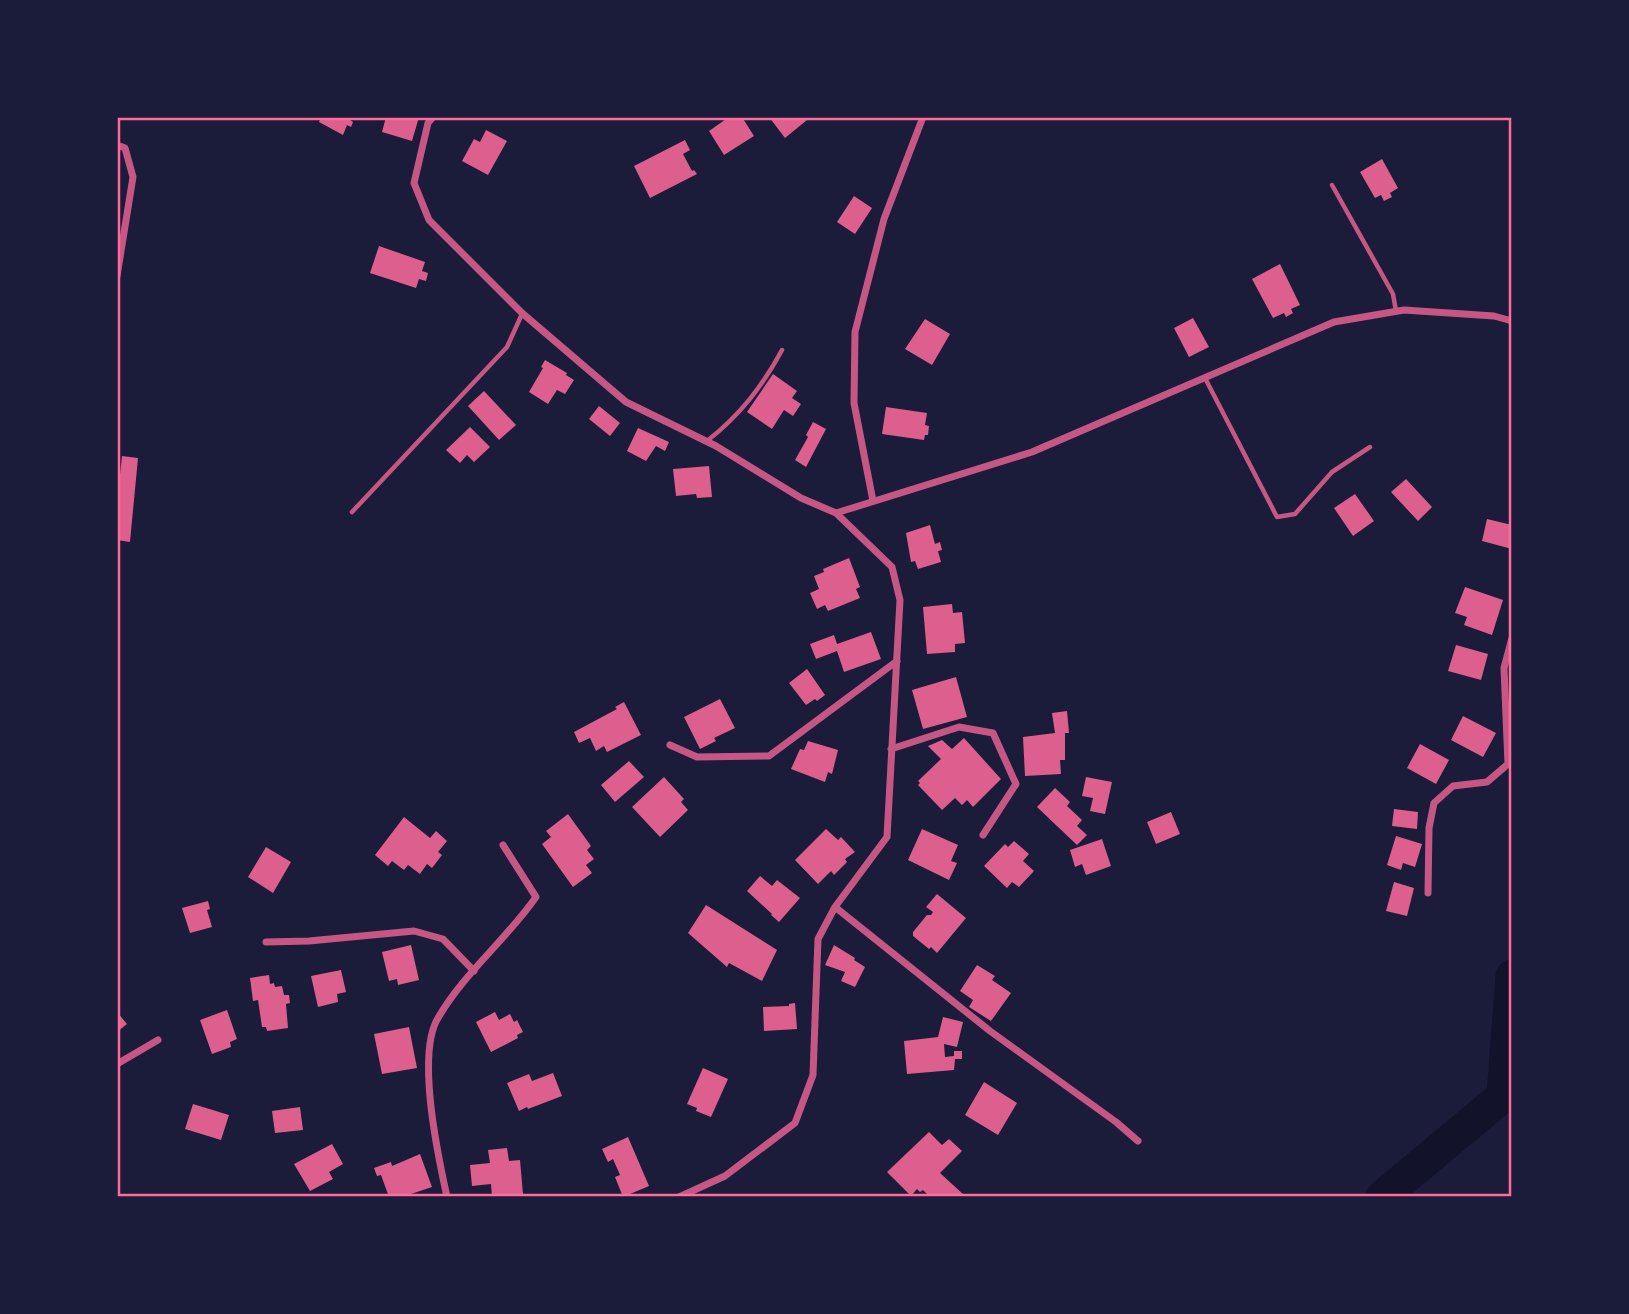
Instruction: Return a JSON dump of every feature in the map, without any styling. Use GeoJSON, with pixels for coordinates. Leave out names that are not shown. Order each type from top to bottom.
{"type":"FeatureCollection","features":[{"type":"Feature","properties":{"kind":"street"},"geometry":{"type":"LineString","coordinates":[[433,117],[428,123],[414,183],[429,220],[522,313],[626,402],[707,441],[801,498],[836,513],[892,568],[900,600],[887,837],[835,907],[818,939],[813,1075],[795,1123],[725,1176],[679,1197]]}},
{"type":"Feature","properties":{"kind":"street"},"geometry":{"type":"LineString","coordinates":[[873,501],[854,403],[855,332],[884,219],[923,117]]}},
{"type":"Feature","properties":{"kind":"street"},"geometry":{"type":"LineString","coordinates":[[117,145],[125,148],[133,177],[117,275]]}},
{"type":"Feature","properties":{"kind":"street"},"geometry":{"type":"LineString","coordinates":[[836,513],[1032,452],[1334,322],[1396,311],[1494,316],[1512,321]]}},
{"type":"Feature","properties":{"kind":"street"},"geometry":{"type":"LineString","coordinates":[[1428,893],[1429,828],[1434,803],[1453,786],[1487,782],[1508,764],[1504,668],[1512,638]]}},
{"type":"Feature","properties":{"kind":"street"},"geometry":{"type":"LineString","coordinates":[[670,745],[697,757],[769,756],[897,661]]}},
{"type":"Feature","properties":{"kind":"street"},"geometry":{"type":"LineString","coordinates":[[891,749],[959,727],[993,733],[1016,784],[983,835]]}},
{"type":"Feature","properties":{"kind":"street"},"geometry":{"type":"LineString","coordinates":[[447,1197],[434,1135],[428,1058],[436,1020],[536,897],[503,845]]}},
{"type":"Feature","properties":{"kind":"street"},"geometry":{"type":"LineString","coordinates":[[835,907],[990,1031],[1116,1122],[1138,1141]]}},
{"type":"Feature","properties":{"kind":"street"},"geometry":{"type":"LineString","coordinates":[[266,942],[309,941],[414,930],[443,939],[474,971]]}},
{"type":"Feature","properties":{"kind":"street"},"geometry":{"type":"LineString","coordinates":[[117,1064],[158,1040]]}},
{"type":"Feature","properties":{"kind":"lane"},"geometry":{"type":"LineString","coordinates":[[1332,185],[1393,294],[1396,311]]}},
{"type":"Feature","properties":{"kind":"lane"},"geometry":{"type":"LineString","coordinates":[[352,512],[507,347],[522,313]]}},
{"type":"Feature","properties":{"kind":"lane"},"geometry":{"type":"LineString","coordinates":[[707,441],[732,421],[746,405],[782,350]]}},
{"type":"Feature","properties":{"kind":"lane"},"geometry":{"type":"LineString","coordinates":[[1205,378],[1277,517],[1295,514],[1332,472],[1370,447]]}},
{"type":"Feature","properties":{"kind":"building"},"geometry":{"type":"Polygon","coordinates":[[[321,117],[351,117],[353,122],[351,127],[347,125],[343,135],[319,122],[321,117]]]}},
{"type":"Feature","properties":{"kind":"building"},"geometry":{"type":"Polygon","coordinates":[[[386,117],[419,117],[412,141],[382,132],[386,117]]]}},
{"type":"Feature","properties":{"kind":"building"},"geometry":{"type":"Polygon","coordinates":[[[729,117],[742,117],[754,136],[724,155],[709,131],[729,117]]]}},
{"type":"Feature","properties":{"kind":"building"},"geometry":{"type":"Polygon","coordinates":[[[769,117],[805,117],[807,120],[785,138],[769,117]]]}},
{"type":"Feature","properties":{"kind":"building"},"geometry":{"type":"Polygon","coordinates":[[[486,130],[507,141],[488,175],[462,161],[474,139],[480,142],[486,130]]]}},
{"type":"Feature","properties":{"kind":"building"},"geometry":{"type":"Polygon","coordinates":[[[685,140],[690,150],[683,154],[692,171],[697,174],[650,198],[634,166],[685,140]]]}},
{"type":"Feature","properties":{"kind":"building"},"geometry":{"type":"Polygon","coordinates":[[[1382,159],[1398,188],[1390,193],[1392,197],[1384,201],[1381,195],[1375,198],[1360,172],[1382,159]]]}},
{"type":"Feature","properties":{"kind":"building"},"geometry":{"type":"Polygon","coordinates":[[[854,196],[872,208],[855,234],[837,222],[854,196]]]}},
{"type":"Feature","properties":{"kind":"building"},"geometry":{"type":"Polygon","coordinates":[[[379,246],[425,262],[422,271],[428,273],[426,281],[419,279],[416,288],[370,273],[379,246]]]}},
{"type":"Feature","properties":{"kind":"building"},"geometry":{"type":"Polygon","coordinates":[[[1280,264],[1300,305],[1291,309],[1293,313],[1286,317],[1284,313],[1273,318],[1252,279],[1280,264]]]}},
{"type":"Feature","properties":{"kind":"building"},"geometry":{"type":"Polygon","coordinates":[[[1193,318],[1209,347],[1189,357],[1174,328],[1193,318]]]}},
{"type":"Feature","properties":{"kind":"building"},"geometry":{"type":"Polygon","coordinates":[[[925,319],[950,334],[932,365],[905,349],[925,319]]]}},
{"type":"Feature","properties":{"kind":"building"},"geometry":{"type":"Polygon","coordinates":[[[545,360],[574,380],[565,394],[557,390],[548,404],[529,392],[545,360]]]}},
{"type":"Feature","properties":{"kind":"building"},"geometry":{"type":"Polygon","coordinates":[[[773,374],[797,391],[792,398],[801,404],[793,416],[784,410],[772,429],[747,412],[773,374]]]}},
{"type":"Feature","properties":{"kind":"building"},"geometry":{"type":"Polygon","coordinates":[[[484,391],[516,425],[499,440],[468,406],[484,391]]]}},
{"type":"Feature","properties":{"kind":"building"},"geometry":{"type":"Polygon","coordinates":[[[599,406],[620,423],[610,436],[589,419],[599,406]]]}},
{"type":"Feature","properties":{"kind":"building"},"geometry":{"type":"Polygon","coordinates":[[[886,407],[927,413],[925,425],[929,426],[928,435],[925,435],[924,440],[882,434],[886,407]]]}},
{"type":"Feature","properties":{"kind":"building"},"geometry":{"type":"Polygon","coordinates":[[[813,422],[826,429],[806,467],[795,460],[813,422]]]}},
{"type":"Feature","properties":{"kind":"building"},"geometry":{"type":"Polygon","coordinates":[[[470,427],[490,447],[474,462],[467,455],[460,463],[446,450],[470,427]]]}},
{"type":"Feature","properties":{"kind":"building"},"geometry":{"type":"Polygon","coordinates":[[[638,428],[669,442],[665,451],[656,446],[646,461],[627,451],[638,428]]]}},
{"type":"Feature","properties":{"kind":"building"},"geometry":{"type":"Polygon","coordinates":[[[122,456],[138,458],[130,542],[117,540],[117,503],[122,456]]]}},
{"type":"Feature","properties":{"kind":"building"},"geometry":{"type":"Polygon","coordinates":[[[709,466],[712,497],[697,498],[696,494],[676,496],[673,469],[709,466]]]}},
{"type":"Feature","properties":{"kind":"building"},"geometry":{"type":"Polygon","coordinates":[[[1406,479],[1432,507],[1418,521],[1391,492],[1406,479]]]}},
{"type":"Feature","properties":{"kind":"building"},"geometry":{"type":"Polygon","coordinates":[[[1355,494],[1374,521],[1353,536],[1334,508],[1355,494]]]}},
{"type":"Feature","properties":{"kind":"building"},"geometry":{"type":"Polygon","coordinates":[[[1487,519],[1512,525],[1512,549],[1482,541],[1487,519]]]}},
{"type":"Feature","properties":{"kind":"building"},"geometry":{"type":"Polygon","coordinates":[[[930,525],[935,544],[940,542],[942,550],[938,551],[941,562],[918,569],[915,561],[911,562],[906,533],[930,525]]]}},
{"type":"Feature","properties":{"kind":"building"},"geometry":{"type":"Polygon","coordinates":[[[849,558],[860,587],[856,589],[860,598],[828,611],[825,605],[817,609],[810,593],[819,589],[814,576],[824,572],[823,569],[849,558]]]}},
{"type":"Feature","properties":{"kind":"building"},"geometry":{"type":"Polygon","coordinates":[[[1465,587],[1503,600],[1492,635],[1464,625],[1467,617],[1455,613],[1465,587]]]}},
{"type":"Feature","properties":{"kind":"building"},"geometry":{"type":"Polygon","coordinates":[[[952,604],[953,613],[962,612],[965,643],[955,644],[955,652],[927,654],[923,607],[952,604]]]}},
{"type":"Feature","properties":{"kind":"building"},"geometry":{"type":"Polygon","coordinates":[[[871,632],[881,659],[844,672],[837,651],[816,659],[810,644],[834,635],[837,644],[871,632]]]}},
{"type":"Feature","properties":{"kind":"building"},"geometry":{"type":"Polygon","coordinates":[[[1456,645],[1488,654],[1481,680],[1448,671],[1456,645]]]}},
{"type":"Feature","properties":{"kind":"building"},"geometry":{"type":"Polygon","coordinates":[[[807,669],[825,695],[806,705],[789,683],[807,669]]]}},
{"type":"Feature","properties":{"kind":"building"},"geometry":{"type":"Polygon","coordinates":[[[956,677],[967,717],[923,729],[912,690],[956,677]]]}},
{"type":"Feature","properties":{"kind":"building"},"geometry":{"type":"Polygon","coordinates":[[[720,699],[735,728],[714,738],[716,741],[700,749],[684,717],[720,699]]]}},
{"type":"Feature","properties":{"kind":"building"},"geometry":{"type":"Polygon","coordinates":[[[624,702],[641,735],[607,752],[604,746],[596,751],[590,738],[579,743],[574,732],[617,709],[615,707],[624,702]]]}},
{"type":"Feature","properties":{"kind":"building"},"geometry":{"type":"Polygon","coordinates":[[[1067,711],[1069,733],[1065,733],[1065,760],[1060,760],[1061,774],[1025,776],[1023,737],[1055,733],[1052,713],[1067,711]]]}},
{"type":"Feature","properties":{"kind":"building"},"geometry":{"type":"Polygon","coordinates":[[[1463,716],[1496,733],[1483,757],[1451,740],[1463,716]]]}},
{"type":"Feature","properties":{"kind":"building"},"geometry":{"type":"Polygon","coordinates":[[[964,738],[1001,779],[973,807],[967,800],[962,805],[955,798],[942,810],[918,785],[918,781],[941,759],[928,746],[942,740],[952,749],[964,738]]]}},
{"type":"Feature","properties":{"kind":"building"},"geometry":{"type":"Polygon","coordinates":[[[808,741],[838,750],[832,774],[828,772],[825,782],[791,769],[800,749],[804,750],[808,741]]]}},
{"type":"Feature","properties":{"kind":"building"},"geometry":{"type":"Polygon","coordinates":[[[1420,744],[1449,760],[1436,784],[1407,768],[1420,744]]]}},
{"type":"Feature","properties":{"kind":"building"},"geometry":{"type":"Polygon","coordinates":[[[629,761],[644,777],[615,802],[601,785],[629,761]]]}},
{"type":"Feature","properties":{"kind":"building"},"geometry":{"type":"Polygon","coordinates":[[[664,777],[684,799],[681,802],[688,810],[660,837],[632,807],[664,777]]]}},
{"type":"Feature","properties":{"kind":"building"},"geometry":{"type":"Polygon","coordinates":[[[1086,777],[1112,782],[1105,814],[1090,811],[1093,798],[1082,796],[1086,777]]]}},
{"type":"Feature","properties":{"kind":"building"},"geometry":{"type":"Polygon","coordinates":[[[1055,788],[1070,802],[1067,806],[1082,820],[1077,826],[1087,835],[1077,845],[1037,807],[1055,788]]]}},
{"type":"Feature","properties":{"kind":"building"},"geometry":{"type":"Polygon","coordinates":[[[1394,809],[1418,812],[1417,829],[1392,826],[1394,809]]]}},
{"type":"Feature","properties":{"kind":"building"},"geometry":{"type":"Polygon","coordinates":[[[1171,812],[1180,834],[1156,844],[1147,822],[1171,812]]]}},
{"type":"Feature","properties":{"kind":"building"},"geometry":{"type":"Polygon","coordinates":[[[568,814],[591,846],[587,850],[594,859],[586,865],[592,873],[573,887],[542,844],[551,837],[546,831],[568,814]]]}},
{"type":"Feature","properties":{"kind":"building"},"geometry":{"type":"Polygon","coordinates":[[[404,817],[430,838],[436,831],[447,841],[438,852],[442,855],[432,868],[427,864],[420,874],[408,865],[404,870],[392,861],[388,866],[375,855],[404,817]]]}},
{"type":"Feature","properties":{"kind":"building"},"geometry":{"type":"Polygon","coordinates":[[[826,829],[838,840],[841,837],[855,852],[845,859],[847,862],[834,875],[831,871],[818,884],[795,860],[826,829]]]}},
{"type":"Feature","properties":{"kind":"building"},"geometry":{"type":"Polygon","coordinates":[[[922,829],[958,845],[951,861],[957,863],[949,880],[908,860],[922,829]]]}},
{"type":"Feature","properties":{"kind":"building"},"geometry":{"type":"Polygon","coordinates":[[[1396,836],[1422,844],[1415,867],[1403,863],[1401,870],[1387,865],[1396,836]]]}},
{"type":"Feature","properties":{"kind":"building"},"geometry":{"type":"Polygon","coordinates":[[[1102,839],[1111,866],[1086,875],[1082,864],[1075,867],[1070,850],[1102,839]]]}},
{"type":"Feature","properties":{"kind":"building"},"geometry":{"type":"Polygon","coordinates":[[[1014,841],[1029,854],[1023,861],[1034,871],[1019,887],[1012,882],[1007,888],[984,866],[1005,844],[1008,847],[1014,841]]]}},
{"type":"Feature","properties":{"kind":"building"},"geometry":{"type":"Polygon","coordinates":[[[266,847],[291,862],[273,893],[248,877],[266,847]]]}},
{"type":"Feature","properties":{"kind":"building"},"geometry":{"type":"Polygon","coordinates":[[[760,876],[772,886],[777,880],[800,898],[779,922],[747,891],[760,876]]]}},
{"type":"Feature","properties":{"kind":"building"},"geometry":{"type":"Polygon","coordinates":[[[1394,882],[1414,888],[1407,916],[1386,911],[1394,882]]]}},
{"type":"Feature","properties":{"kind":"building"},"geometry":{"type":"Polygon","coordinates":[[[937,894],[966,918],[937,953],[913,936],[913,932],[927,915],[933,912],[926,907],[937,894]]]}},
{"type":"Feature","properties":{"kind":"building"},"geometry":{"type":"Polygon","coordinates":[[[208,901],[210,909],[207,910],[212,927],[190,933],[182,908],[208,901]]]}},
{"type":"Feature","properties":{"kind":"building"},"geometry":{"type":"Polygon","coordinates":[[[706,905],[777,950],[762,981],[729,963],[727,967],[688,933],[706,905]]]}},
{"type":"Feature","properties":{"kind":"building"},"geometry":{"type":"Polygon","coordinates":[[[411,945],[419,980],[398,985],[397,979],[389,981],[382,952],[411,945]]]}},
{"type":"Feature","properties":{"kind":"building"},"geometry":{"type":"Polygon","coordinates":[[[834,945],[865,967],[855,987],[841,981],[845,972],[825,965],[834,945]]]}},
{"type":"Feature","properties":{"kind":"building"},"geometry":{"type":"Polygon","coordinates":[[[977,965],[995,976],[992,980],[1011,993],[991,1021],[969,1007],[973,1000],[960,991],[977,965]]]}},
{"type":"Feature","properties":{"kind":"building"},"geometry":{"type":"Polygon","coordinates":[[[341,970],[346,992],[337,994],[338,1002],[318,1007],[311,976],[341,970]]]}},
{"type":"Feature","properties":{"kind":"building"},"geometry":{"type":"Polygon","coordinates":[[[269,975],[270,984],[274,983],[275,987],[282,986],[284,995],[289,995],[290,1003],[286,1004],[288,1028],[267,1031],[266,1027],[262,1027],[258,1000],[253,1001],[250,978],[269,975]]]}},
{"type":"Feature","properties":{"kind":"building"},"geometry":{"type":"Polygon","coordinates":[[[795,1003],[797,1029],[764,1031],[763,1007],[789,1006],[795,1003]]]}},
{"type":"Feature","properties":{"kind":"building"},"geometry":{"type":"Polygon","coordinates":[[[227,1010],[237,1039],[230,1042],[231,1047],[212,1054],[200,1020],[227,1010]]]}},
{"type":"Feature","properties":{"kind":"building"},"geometry":{"type":"Polygon","coordinates":[[[117,1012],[127,1024],[117,1032],[117,1012]]]}},
{"type":"Feature","properties":{"kind":"building"},"geometry":{"type":"Polygon","coordinates":[[[495,1012],[499,1020],[510,1014],[514,1022],[517,1020],[523,1032],[517,1035],[518,1038],[491,1052],[476,1022],[495,1012]]]}},
{"type":"Feature","properties":{"kind":"building"},"geometry":{"type":"Polygon","coordinates":[[[943,1017],[963,1022],[957,1047],[944,1044],[945,1057],[954,1056],[954,1051],[962,1051],[962,1059],[955,1059],[954,1070],[907,1074],[904,1041],[938,1037],[943,1017]]]}},
{"type":"Feature","properties":{"kind":"building"},"geometry":{"type":"Polygon","coordinates":[[[409,1027],[417,1068],[382,1074],[374,1034],[409,1027]]]}},
{"type":"Feature","properties":{"kind":"building"},"geometry":{"type":"Polygon","coordinates":[[[703,1068],[728,1079],[711,1117],[687,1104],[703,1068]]]}},
{"type":"Feature","properties":{"kind":"building"},"geometry":{"type":"Polygon","coordinates":[[[553,1073],[562,1096],[519,1111],[507,1083],[529,1074],[532,1081],[553,1073]]]}},
{"type":"Feature","properties":{"kind":"building"},"geometry":{"type":"Polygon","coordinates":[[[984,1082],[1017,1103],[998,1135],[965,1115],[984,1082]]]}},
{"type":"Feature","properties":{"kind":"building"},"geometry":{"type":"Polygon","coordinates":[[[193,1104],[229,1115],[221,1140],[185,1129],[193,1104]]]}},
{"type":"Feature","properties":{"kind":"building"},"geometry":{"type":"Polygon","coordinates":[[[300,1107],[303,1130],[275,1133],[272,1111],[300,1107]]]}},
{"type":"Feature","properties":{"kind":"building"},"geometry":{"type":"Polygon","coordinates":[[[929,1132],[942,1145],[949,1139],[962,1151],[940,1173],[964,1195],[962,1197],[930,1197],[923,1190],[920,1192],[917,1189],[911,1196],[887,1172],[929,1132]]]}},
{"type":"Feature","properties":{"kind":"building"},"geometry":{"type":"Polygon","coordinates":[[[628,1137],[649,1186],[623,1197],[615,1177],[620,1175],[613,1159],[608,1162],[602,1149],[628,1137]]]}},
{"type":"Feature","properties":{"kind":"building"},"geometry":{"type":"Polygon","coordinates":[[[332,1144],[343,1164],[329,1172],[333,1179],[310,1191],[294,1164],[332,1144]]]}},
{"type":"Feature","properties":{"kind":"building"},"geometry":{"type":"Polygon","coordinates":[[[507,1148],[509,1161],[520,1160],[523,1194],[492,1197],[491,1184],[472,1186],[470,1165],[490,1163],[488,1150],[507,1148]]]}},
{"type":"Feature","properties":{"kind":"building"},"geometry":{"type":"Polygon","coordinates":[[[420,1154],[432,1187],[402,1197],[389,1197],[381,1175],[377,1176],[374,1168],[391,1162],[392,1166],[420,1154]]]}},
{"type":"Feature","properties":{"kind":"waterway"},"geometry":{"type":"LineString","coordinates":[[1382,1197],[1503,1096],[1512,976]]}}]}
